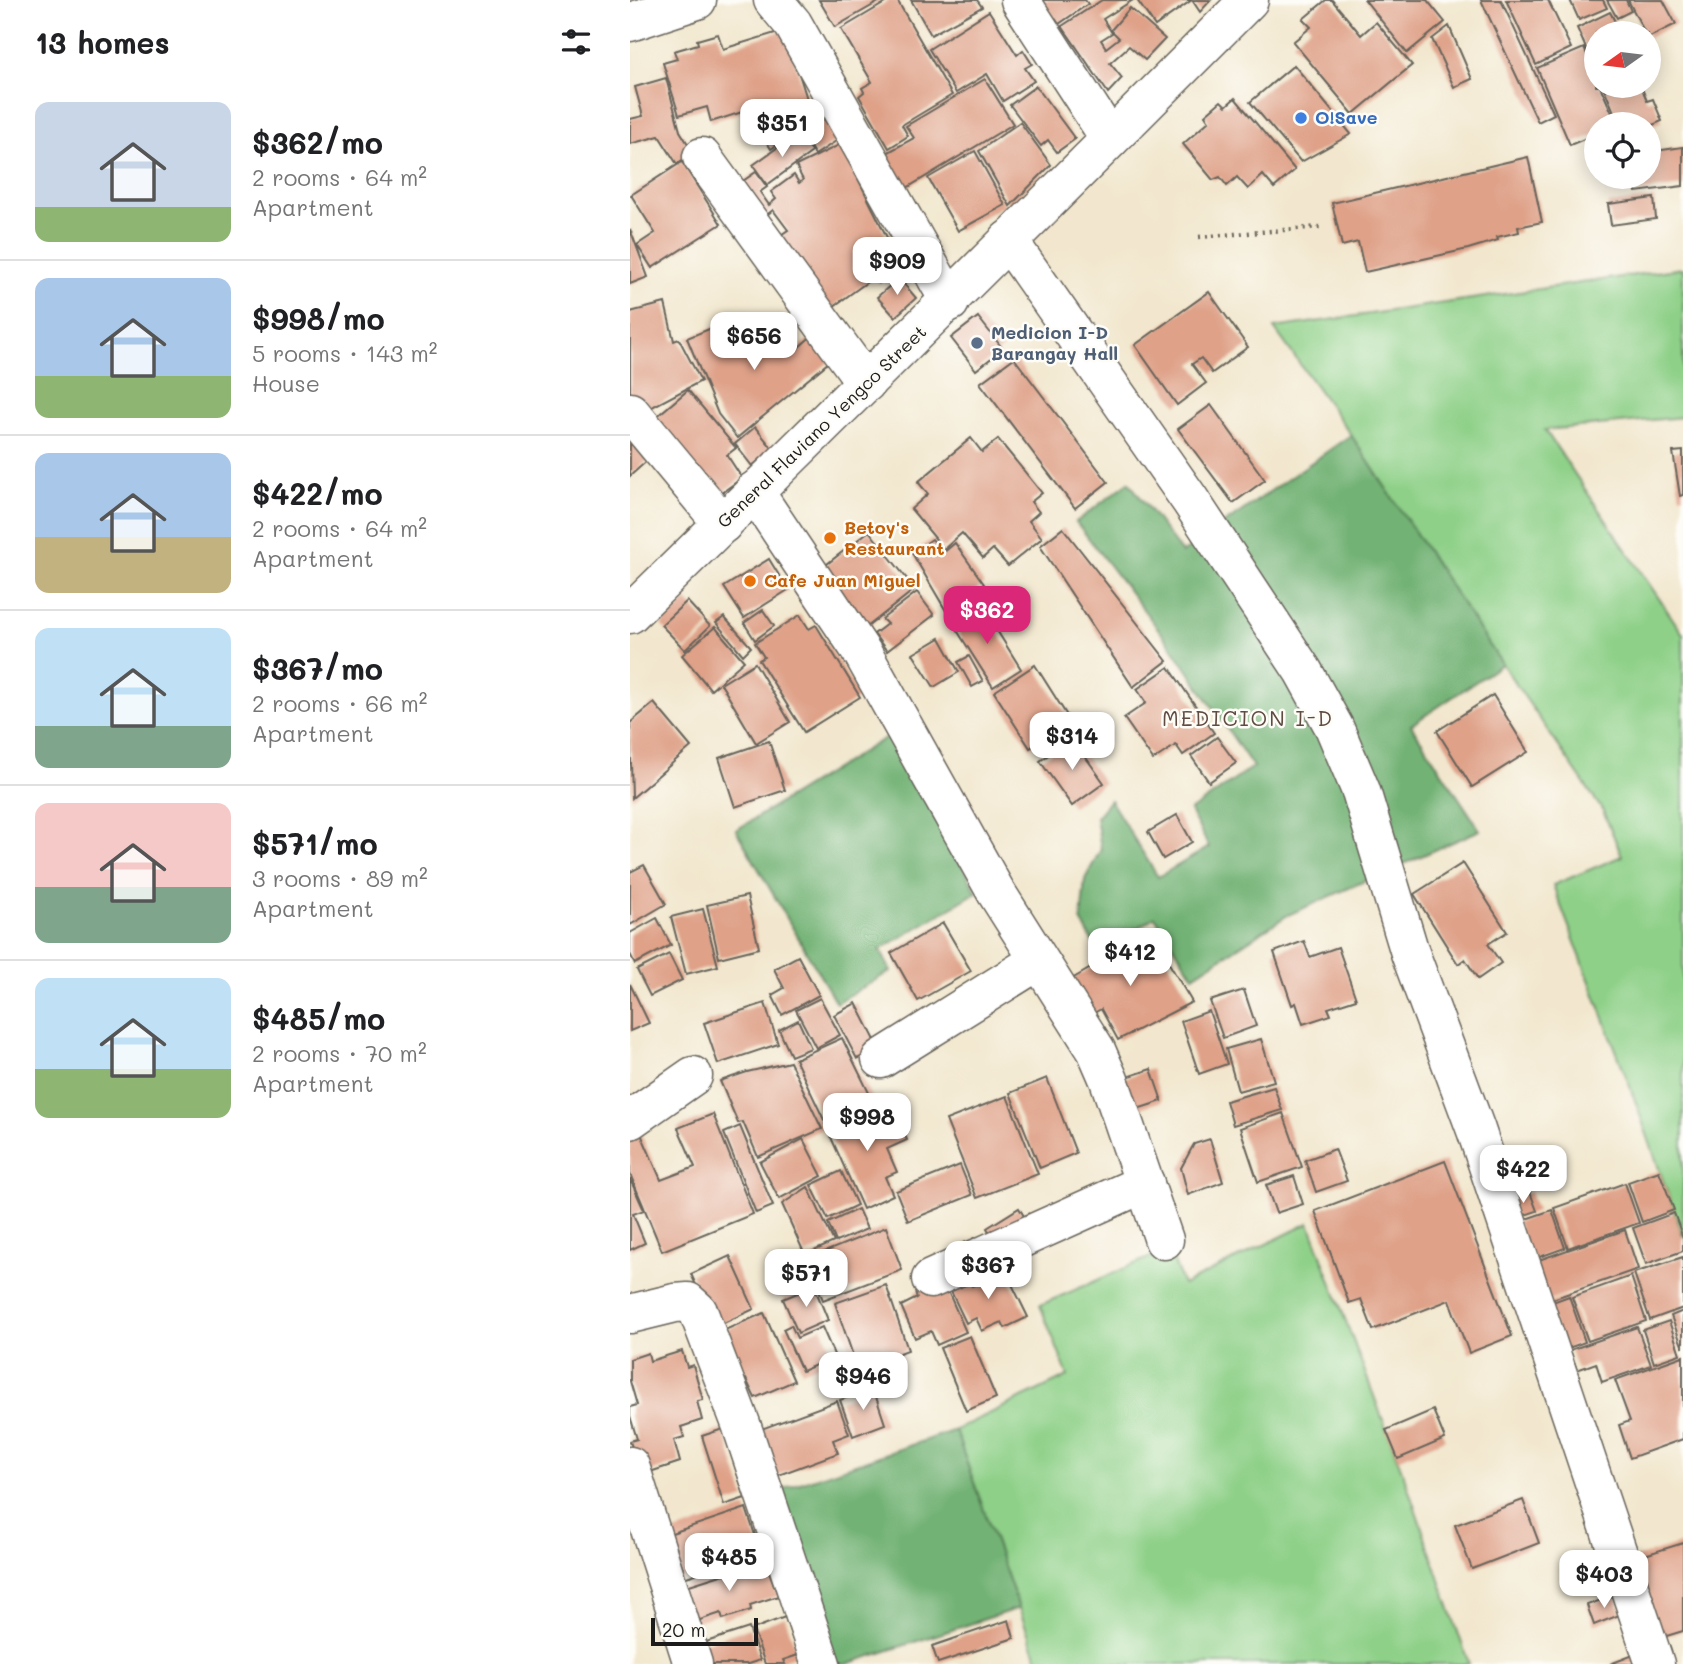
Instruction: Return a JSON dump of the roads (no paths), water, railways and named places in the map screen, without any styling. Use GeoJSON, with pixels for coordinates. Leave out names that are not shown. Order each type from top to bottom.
{"type":"FeatureCollection","features":[{"type":"Feature","properties":{"kind":"street"},"geometry":{"type":"LineString","coordinates":[[630,22],[697,0]]}},
{"type":"Feature","properties":{"kind":"street"},"geometry":{"type":"LineString","coordinates":[[773,0],[793,24],[950,302]]}},
{"type":"Feature","properties":{"kind":"street"},"geometry":{"type":"LineString","coordinates":[[1020,0],[1110,139]]}},
{"type":"Feature","properties":{"kind":"street","name":"General Flaviano Yengco Street"},"geometry":{"type":"LineString","coordinates":[[630,614],[950,302],[1008,240],[1249,0]]}},
{"type":"Feature","properties":{"kind":"street"},"geometry":{"type":"LineString","coordinates":[[702,157],[866,383]]}},
{"type":"Feature","properties":{"kind":"street"},"geometry":{"type":"LineString","coordinates":[[1008,240],[1190,500],[1303,671],[1334,727],[1361,791],[1409,953],[1476,1130],[1654,1664]]}},
{"type":"Feature","properties":{"kind":"street"},"geometry":{"type":"LineString","coordinates":[[630,412],[723,524]]}},
{"type":"Feature","properties":{"kind":"street"},"geometry":{"type":"LineString","coordinates":[[754,491],[863,654],[996,892],[1096,1050],[1110,1080],[1164,1240]]}},
{"type":"Feature","properties":{"kind":"street"},"geometry":{"type":"LineString","coordinates":[[880,1059],[1038,961]]}},
{"type":"Feature","properties":{"kind":"street"},"geometry":{"type":"LineString","coordinates":[[630,1120],[693,1076]]}},
{"type":"Feature","properties":{"kind":"street"},"geometry":{"type":"LineString","coordinates":[[931,1279],[1145,1183]]}},
{"type":"Feature","properties":{"kind":"street"},"geometry":{"type":"LineString","coordinates":[[630,1314],[688,1302],[698,1311],[741,1424],[821,1664]]}},
{"type":"Feature","properties":{"kind":"street"},"geometry":{"type":"LineString","coordinates":[[630,1466],[692,1664]]}},
{"type":"Feature","properties":{"kind":"place","name":"O!Save"},"geometry":{"type":"Point","coordinates":[1301,118]}},
{"type":"Feature","properties":{"kind":"place","name":"Medicion I-D Barangay Hall"},"geometry":{"type":"Point","coordinates":[977,343]}},
{"type":"Feature","properties":{"kind":"place","name":"Betoy's Restaurant"},"geometry":{"type":"Point","coordinates":[830,538]}},
{"type":"Feature","properties":{"kind":"place","name":"Cafe Juan Miguel"},"geometry":{"type":"Point","coordinates":[750,581]}},
{"type":"Feature","properties":{"kind":"district","name":"MEDICION I-D"},"geometry":{"type":"Point","coordinates":[1248,719]}}]}
